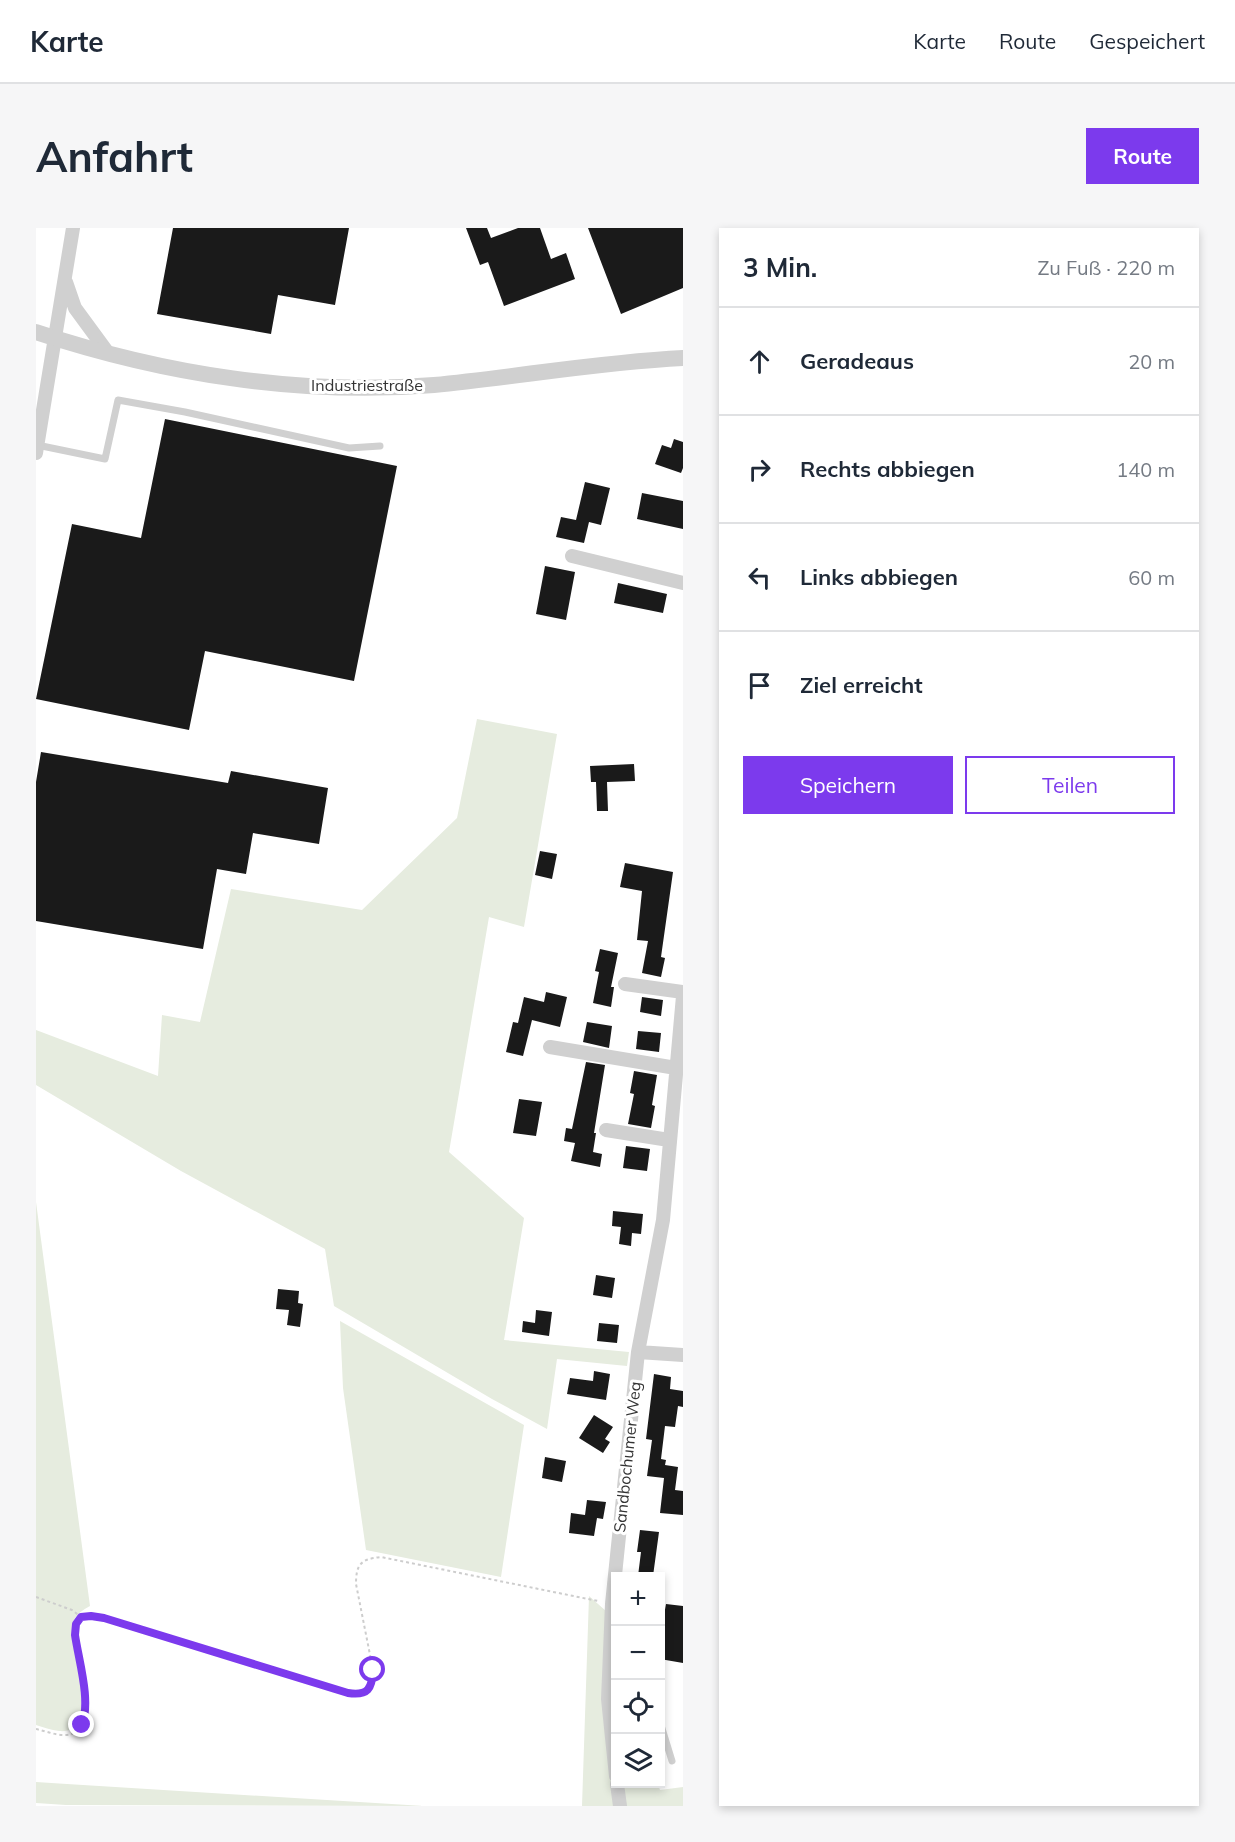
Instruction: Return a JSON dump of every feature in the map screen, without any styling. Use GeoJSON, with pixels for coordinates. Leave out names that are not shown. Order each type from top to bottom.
{"type":"FeatureCollection","features":[{"type":"Feature","properties":{"kind":"street"},"geometry":{"type":"LineString","coordinates":[[37,449],[40,401],[55,338],[73,228]]}},
{"type":"Feature","properties":{"kind":"street"},"geometry":{"type":"LineString","coordinates":[[65,280],[75,308],[108,353]]}},
{"type":"Feature","properties":{"kind":"street","name":"Industriestraße"},"geometry":{"type":"LineString","coordinates":[[36,332],[108,353],[173,368],[248,381],[340,387],[432,385],[683,358]]}},
{"type":"Feature","properties":{"kind":"street"},"geometry":{"type":"LineString","coordinates":[[572,556],[683,583]]}},
{"type":"Feature","properties":{"kind":"street","name":"Sandbochumer Weg"},"geometry":{"type":"LineString","coordinates":[[617,1572],[638,1352],[663,1220],[683,994],[625,984]]}},
{"type":"Feature","properties":{"kind":"street"},"geometry":{"type":"LineString","coordinates":[[550,1047],[676,1068]]}},
{"type":"Feature","properties":{"kind":"street"},"geometry":{"type":"LineString","coordinates":[[606,1130],[669,1140]]}},
{"type":"Feature","properties":{"kind":"street"},"geometry":{"type":"LineString","coordinates":[[638,1352],[683,1355]]}},
{"type":"Feature","properties":{"kind":"street","name":"Sandbochumer Weg"},"geometry":{"type":"LineString","coordinates":[[611,1734],[608,1699],[613,1626]]}},
{"type":"Feature","properties":{"kind":"street"},"geometry":{"type":"LineString","coordinates":[[618,1788],[620,1806]]}},
{"type":"Feature","properties":{"kind":"lane"},"geometry":{"type":"LineString","coordinates":[[37,449],[105,459],[117,400],[185,412],[349,448],[380,446]]}},
{"type":"Feature","properties":{"kind":"lane"},"geometry":{"type":"LineString","coordinates":[[664,1734],[672,1761]]}},
{"type":"Feature","properties":{"kind":"path"},"geometry":{"type":"LineString","coordinates":[[36,1597],[72,1610],[81,1617],[104,1618],[357,1694],[364,1693],[373,1681],[373,1670],[356,1584],[356,1572],[360,1564],[368,1559],[381,1557],[611,1604]]}},
{"type":"Feature","properties":{"kind":"path"},"geometry":{"type":"LineString","coordinates":[[36,1729],[65,1736],[75,1732],[82,1725],[86,1704],[75,1635],[76,1624],[81,1617]]}},
{"type":"Feature","properties":{"kind":"shaded area"},"geometry":{"type":"Polygon","coordinates":[[[477,719],[557,734],[524,927],[489,917],[449,1152],[524,1218],[504,1340],[629,1352],[627,1366],[557,1359],[547,1429],[334,1306],[325,1249],[181,1171],[36,1085],[36,1030],[158,1076],[162,1015],[200,1022],[231,889],[362,910],[457,818],[477,719]]]}},
{"type":"Feature","properties":{"kind":"shaded area"},"geometry":{"type":"Polygon","coordinates":[[[36,1202],[90,1606],[78,1614],[73,1622],[72,1634],[81,1687],[80,1719],[73,1728],[59,1731],[36,1725],[36,1202]]]}},
{"type":"Feature","properties":{"kind":"shaded area"},"geometry":{"type":"Polygon","coordinates":[[[340,1321],[524,1425],[501,1577],[366,1550],[343,1388],[340,1321]]]}},
{"type":"Feature","properties":{"kind":"shaded area"},"geometry":{"type":"Polygon","coordinates":[[[589,1596],[611,1615],[611,1788],[659,1788],[660,1790],[683,1787],[683,1806],[582,1806],[589,1596]]]}},
{"type":"Feature","properties":{"kind":"shaded area"},"geometry":{"type":"Polygon","coordinates":[[[36,1782],[424,1806],[66,1805],[36,1803],[36,1782]]]}},
{"type":"Feature","properties":{"kind":"building"},"geometry":{"type":"Polygon","coordinates":[[[173,228],[349,228],[335,305],[278,295],[271,334],[157,314],[173,228]]]}},
{"type":"Feature","properties":{"kind":"building"},"geometry":{"type":"Polygon","coordinates":[[[466,228],[487,228],[491,238],[518,228],[540,228],[551,259],[566,253],[575,279],[504,306],[488,262],[480,265],[466,228]]]}},
{"type":"Feature","properties":{"kind":"building"},"geometry":{"type":"Polygon","coordinates":[[[588,228],[683,228],[683,288],[621,314],[588,228]]]}},
{"type":"Feature","properties":{"kind":"building"},"geometry":{"type":"Polygon","coordinates":[[[165,419],[397,466],[354,681],[205,651],[189,730],[36,699],[72,524],[141,538],[165,419]]]}},
{"type":"Feature","properties":{"kind":"building"},"geometry":{"type":"Polygon","coordinates":[[[674,439],[683,442],[681,473],[655,464],[662,445],[671,448],[674,439]]]}},
{"type":"Feature","properties":{"kind":"building"},"geometry":{"type":"Polygon","coordinates":[[[585,482],[610,488],[601,525],[589,522],[584,543],[556,537],[561,517],[576,520],[585,482]]]}},
{"type":"Feature","properties":{"kind":"building"},"geometry":{"type":"Polygon","coordinates":[[[642,493],[683,501],[683,529],[637,519],[642,493]]]}},
{"type":"Feature","properties":{"kind":"building"},"geometry":{"type":"Polygon","coordinates":[[[545,566],[575,572],[566,620],[536,614],[545,566]]]}},
{"type":"Feature","properties":{"kind":"building"},"geometry":{"type":"Polygon","coordinates":[[[618,583],[667,594],[663,613],[614,603],[618,583]]]}},
{"type":"Feature","properties":{"kind":"building"},"geometry":{"type":"Polygon","coordinates":[[[41,752],[228,783],[231,771],[328,788],[319,844],[253,833],[246,874],[217,869],[203,949],[36,921],[36,782],[41,752]]]}},
{"type":"Feature","properties":{"kind":"building"},"geometry":{"type":"Polygon","coordinates":[[[634,764],[635,781],[607,782],[608,811],[597,811],[596,782],[591,782],[590,766],[634,764]]]}},
{"type":"Feature","properties":{"kind":"building"},"geometry":{"type":"Polygon","coordinates":[[[540,851],[557,854],[552,879],[535,875],[540,851]]]}},
{"type":"Feature","properties":{"kind":"building"},"geometry":{"type":"Polygon","coordinates":[[[625,863],[673,872],[661,957],[665,958],[661,977],[642,973],[648,941],[637,940],[642,891],[620,887],[625,863]]]}},
{"type":"Feature","properties":{"kind":"building"},"geometry":{"type":"Polygon","coordinates":[[[600,949],[618,953],[611,987],[614,987],[611,1007],[593,1003],[599,972],[595,971],[600,949]]]}},
{"type":"Feature","properties":{"kind":"building"},"geometry":{"type":"Polygon","coordinates":[[[546,992],[567,997],[560,1027],[532,1020],[523,1056],[506,1052],[513,1022],[518,1023],[524,997],[544,1002],[546,992]]]}},
{"type":"Feature","properties":{"kind":"building"},"geometry":{"type":"Polygon","coordinates":[[[642,997],[663,1000],[661,1016],[640,1012],[642,997]]]}},
{"type":"Feature","properties":{"kind":"building"},"geometry":{"type":"Polygon","coordinates":[[[587,1022],[612,1026],[609,1048],[583,1042],[587,1022]]]}},
{"type":"Feature","properties":{"kind":"building"},"geometry":{"type":"Polygon","coordinates":[[[638,1031],[661,1033],[659,1052],[636,1049],[638,1031]]]}},
{"type":"Feature","properties":{"kind":"building"},"geometry":{"type":"Polygon","coordinates":[[[586,1062],[605,1065],[593,1152],[602,1154],[600,1167],[571,1161],[575,1143],[564,1141],[566,1128],[572,1129],[586,1062]]]}},
{"type":"Feature","properties":{"kind":"building"},"geometry":{"type":"Polygon","coordinates":[[[634,1071],[657,1075],[651,1128],[628,1124],[634,1094],[630,1093],[634,1071]]]}},
{"type":"Feature","properties":{"kind":"building"},"geometry":{"type":"Polygon","coordinates":[[[519,1099],[542,1102],[536,1136],[513,1133],[519,1099]]]}},
{"type":"Feature","properties":{"kind":"building"},"geometry":{"type":"Polygon","coordinates":[[[626,1146],[650,1149],[647,1171],[623,1168],[626,1146]]]}},
{"type":"Feature","properties":{"kind":"building"},"geometry":{"type":"Polygon","coordinates":[[[613,1211],[643,1214],[641,1234],[632,1233],[631,1246],[619,1244],[621,1227],[612,1226],[613,1211]]]}},
{"type":"Feature","properties":{"kind":"building"},"geometry":{"type":"Polygon","coordinates":[[[596,1275],[615,1278],[612,1298],[593,1295],[596,1275]]]}},
{"type":"Feature","properties":{"kind":"building"},"geometry":{"type":"Polygon","coordinates":[[[278,1289],[299,1291],[298,1303],[303,1304],[300,1327],[287,1325],[289,1310],[276,1309],[278,1289]]]}},
{"type":"Feature","properties":{"kind":"building"},"geometry":{"type":"Polygon","coordinates":[[[536,1310],[552,1312],[549,1336],[522,1332],[523,1321],[535,1323],[536,1310]]]}},
{"type":"Feature","properties":{"kind":"building"},"geometry":{"type":"Polygon","coordinates":[[[599,1323],[619,1325],[617,1343],[597,1341],[599,1323]]]}},
{"type":"Feature","properties":{"kind":"building"},"geometry":{"type":"Polygon","coordinates":[[[594,1371],[610,1374],[606,1400],[567,1394],[570,1378],[593,1381],[594,1371]]]}},
{"type":"Feature","properties":{"kind":"building"},"geometry":{"type":"Polygon","coordinates":[[[654,1374],[671,1377],[670,1389],[683,1391],[683,1407],[678,1406],[675,1427],[665,1426],[661,1459],[666,1460],[665,1465],[678,1467],[675,1490],[683,1491],[683,1515],[660,1513],[664,1478],[647,1476],[652,1440],[646,1439],[654,1374]]]}},
{"type":"Feature","properties":{"kind":"building"},"geometry":{"type":"Polygon","coordinates":[[[594,1415],[613,1427],[605,1439],[610,1442],[603,1453],[579,1438],[594,1415]]]}},
{"type":"Feature","properties":{"kind":"building"},"geometry":{"type":"Polygon","coordinates":[[[545,1457],[566,1461],[562,1482],[542,1478],[545,1457]]]}},
{"type":"Feature","properties":{"kind":"building"},"geometry":{"type":"Polygon","coordinates":[[[587,1500],[606,1502],[603,1519],[597,1518],[594,1536],[569,1533],[571,1513],[585,1515],[587,1500]]]}},
{"type":"Feature","properties":{"kind":"building"},"geometry":{"type":"Polygon","coordinates":[[[640,1530],[659,1532],[654,1572],[638,1572],[641,1552],[637,1552],[640,1530]]]}},
{"type":"Feature","properties":{"kind":"building"},"geometry":{"type":"Polygon","coordinates":[[[666,1604],[683,1606],[683,1663],[665,1660],[666,1604]]]}},
{"type":"Feature","properties":{"kind":"route"},"geometry":{"type":"LineString","coordinates":[[82,1725],[86,1704],[75,1635],[76,1624],[81,1617],[104,1618],[348,1693],[364,1693],[370,1688],[373,1681],[373,1670]]}}]}
